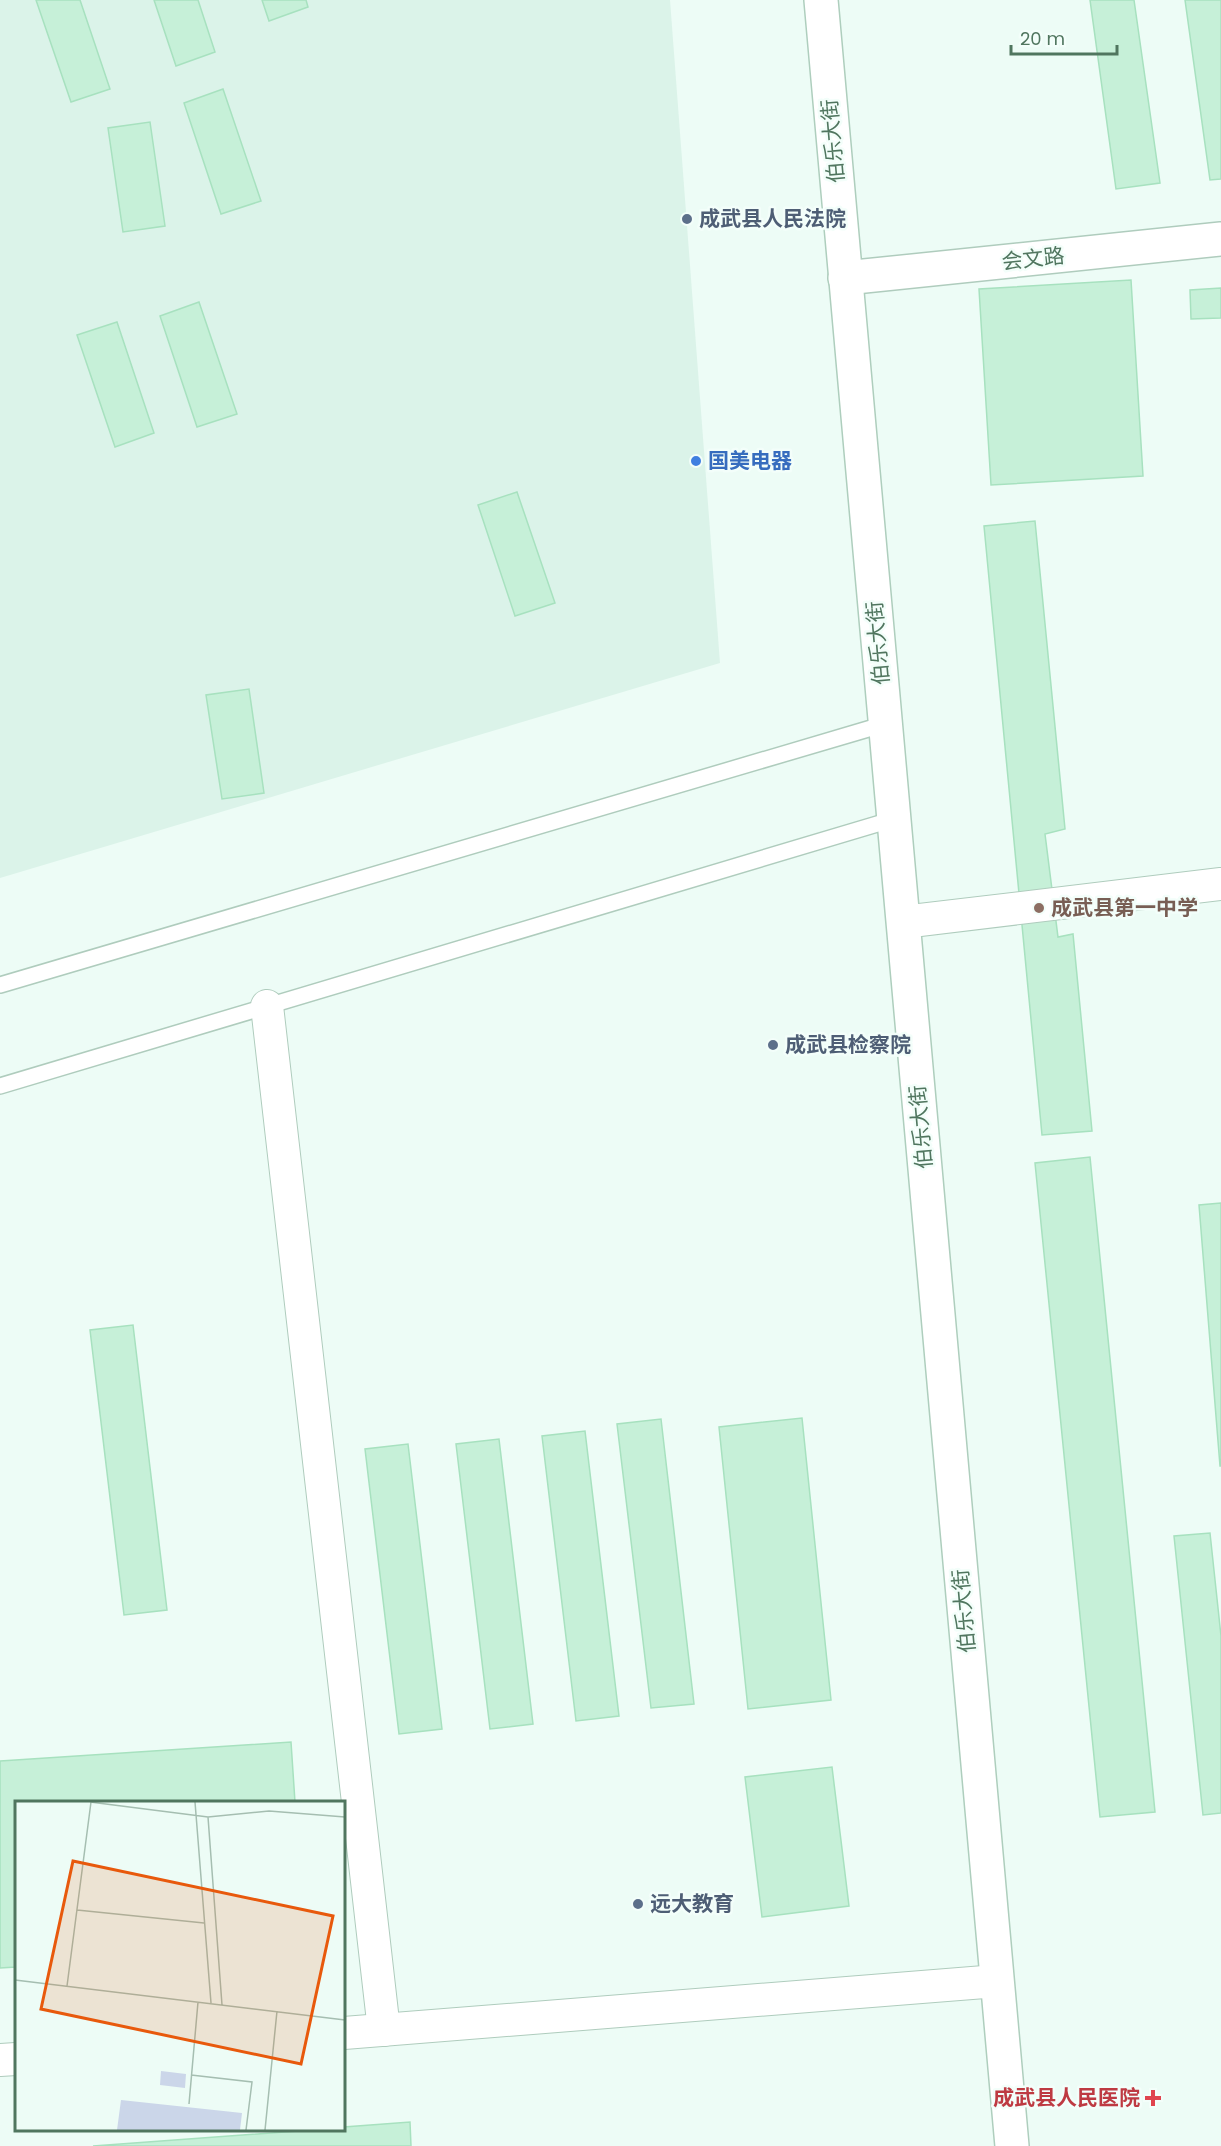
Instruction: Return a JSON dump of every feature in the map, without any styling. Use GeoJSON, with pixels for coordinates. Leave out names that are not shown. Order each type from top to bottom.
{"type":"FeatureCollection","features":[{"type":"Feature","properties":{"kind":"main road","name":"伯乐大街"},"geometry":{"type":"LineString","coordinates":[[820,0],[1012,2146]]}},
{"type":"Feature","properties":{"kind":"main road","name":"会文路"},"geometry":{"type":"LineString","coordinates":[[845,278],[1221,239]]}},
{"type":"Feature","properties":{"kind":"street"},"geometry":{"type":"LineString","coordinates":[[903,922],[1221,884]]}},
{"type":"Feature","properties":{"kind":"street"},"geometry":{"type":"LineString","coordinates":[[267,1006],[384,2030]]}},
{"type":"Feature","properties":{"kind":"street"},"geometry":{"type":"LineString","coordinates":[[345,2033],[997,1981]]}},
{"type":"Feature","properties":{"kind":"street"},"geometry":{"type":"LineString","coordinates":[[0,2060],[15,2059]]}},
{"type":"Feature","properties":{"kind":"lane"},"geometry":{"type":"LineString","coordinates":[[0,984],[885,724]]}},
{"type":"Feature","properties":{"kind":"lane"},"geometry":{"type":"LineString","coordinates":[[0,1086],[894,819]]}},
{"type":"Feature","properties":{"kind":"shaded area"},"geometry":{"type":"Polygon","coordinates":[[[0,0],[670,0],[720,663],[0,878],[0,0]]]}},
{"type":"Feature","properties":{"kind":"building"},"geometry":{"type":"Polygon","coordinates":[[[36,0],[80,0],[110,89],[71,102],[36,0]]]}},
{"type":"Feature","properties":{"kind":"building"},"geometry":{"type":"Polygon","coordinates":[[[154,0],[198,0],[215,52],[176,66],[154,0]]]}},
{"type":"Feature","properties":{"kind":"building"},"geometry":{"type":"Polygon","coordinates":[[[262,0],[306,0],[308,7],[269,21],[262,0]]]}},
{"type":"Feature","properties":{"kind":"building"},"geometry":{"type":"Polygon","coordinates":[[[1090,0],[1134,0],[1160,183],[1116,189],[1090,0]]]}},
{"type":"Feature","properties":{"kind":"building"},"geometry":{"type":"Polygon","coordinates":[[[1185,0],[1221,0],[1221,179],[1210,180],[1185,0]]]}},
{"type":"Feature","properties":{"kind":"building"},"geometry":{"type":"Polygon","coordinates":[[[223,89],[261,201],[221,214],[184,103],[223,89]]]}},
{"type":"Feature","properties":{"kind":"building"},"geometry":{"type":"Polygon","coordinates":[[[150,122],[165,226],[123,232],[108,128],[150,122]]]}},
{"type":"Feature","properties":{"kind":"building"},"geometry":{"type":"Polygon","coordinates":[[[1131,280],[1143,476],[991,485],[979,289],[1131,280]]]}},
{"type":"Feature","properties":{"kind":"building"},"geometry":{"type":"Polygon","coordinates":[[[1221,288],[1221,318],[1191,319],[1190,290],[1221,288]]]}},
{"type":"Feature","properties":{"kind":"building"},"geometry":{"type":"Polygon","coordinates":[[[199,302],[237,414],[197,427],[160,316],[199,302]]]}},
{"type":"Feature","properties":{"kind":"building"},"geometry":{"type":"Polygon","coordinates":[[[117,322],[154,433],[115,447],[77,335],[117,322]]]}},
{"type":"Feature","properties":{"kind":"building"},"geometry":{"type":"Polygon","coordinates":[[[517,492],[555,603],[515,616],[478,505],[517,492]]]}},
{"type":"Feature","properties":{"kind":"building"},"geometry":{"type":"Polygon","coordinates":[[[1035,521],[1065,829],[1045,834],[1058,937],[1073,934],[1092,1131],[1042,1135],[984,526],[1035,521]]]}},
{"type":"Feature","properties":{"kind":"building"},"geometry":{"type":"Polygon","coordinates":[[[249,689],[264,793],[222,799],[206,695],[249,689]]]}},
{"type":"Feature","properties":{"kind":"building"},"geometry":{"type":"Polygon","coordinates":[[[1090,1157],[1155,1812],[1100,1817],[1035,1163],[1090,1157]]]}},
{"type":"Feature","properties":{"kind":"building"},"geometry":{"type":"Polygon","coordinates":[[[1221,1203],[1221,1466],[1220,1466],[1199,1205],[1221,1203]]]}},
{"type":"Feature","properties":{"kind":"building"},"geometry":{"type":"Polygon","coordinates":[[[133,1325],[167,1610],[124,1615],[90,1330],[133,1325]]]}},
{"type":"Feature","properties":{"kind":"building"},"geometry":{"type":"Polygon","coordinates":[[[802,1418],[831,1700],[748,1709],[719,1427],[802,1418]]]}},
{"type":"Feature","properties":{"kind":"building"},"geometry":{"type":"Polygon","coordinates":[[[661,1419],[694,1704],[651,1708],[617,1424],[661,1419]]]}},
{"type":"Feature","properties":{"kind":"building"},"geometry":{"type":"Polygon","coordinates":[[[585,1431],[619,1716],[576,1721],[542,1436],[585,1431]]]}},
{"type":"Feature","properties":{"kind":"building"},"geometry":{"type":"Polygon","coordinates":[[[499,1439],[533,1724],[490,1729],[456,1444],[499,1439]]]}},
{"type":"Feature","properties":{"kind":"building"},"geometry":{"type":"Polygon","coordinates":[[[408,1444],[442,1729],[399,1734],[365,1449],[408,1444]]]}},
{"type":"Feature","properties":{"kind":"building"},"geometry":{"type":"Polygon","coordinates":[[[1210,1533],[1221,1636],[1221,1813],[1203,1815],[1174,1536],[1210,1533]]]}},
{"type":"Feature","properties":{"kind":"building"},"geometry":{"type":"Polygon","coordinates":[[[291,1742],[295,1801],[15,1801],[15,1967],[0,1968],[0,1761],[291,1742]]]}},
{"type":"Feature","properties":{"kind":"building"},"geometry":{"type":"Polygon","coordinates":[[[832,1767],[849,1906],[762,1917],[745,1777],[832,1767]]]}},
{"type":"Feature","properties":{"kind":"building"},"geometry":{"type":"Polygon","coordinates":[[[410,2122],[411,2146],[93,2146],[298,2131],[345,2131],[345,2127],[410,2122]]]}},
{"type":"Feature","properties":{"kind":"place","name":"成武县人民法院"},"geometry":{"type":"Point","coordinates":[687,219]}},
{"type":"Feature","properties":{"kind":"place","name":"国美电器"},"geometry":{"type":"Point","coordinates":[696,461]}},
{"type":"Feature","properties":{"kind":"place","name":"成武县第一中学"},"geometry":{"type":"Point","coordinates":[1039,908]}},
{"type":"Feature","properties":{"kind":"place","name":"成武县检察院"},"geometry":{"type":"Point","coordinates":[773,1045]}},
{"type":"Feature","properties":{"kind":"place","name":"远大教育"},"geometry":{"type":"Point","coordinates":[638,1904]}},
{"type":"Feature","properties":{"kind":"place","name":"成武县人民医院"},"geometry":{"type":"Point","coordinates":[1153,2098]}}]}
